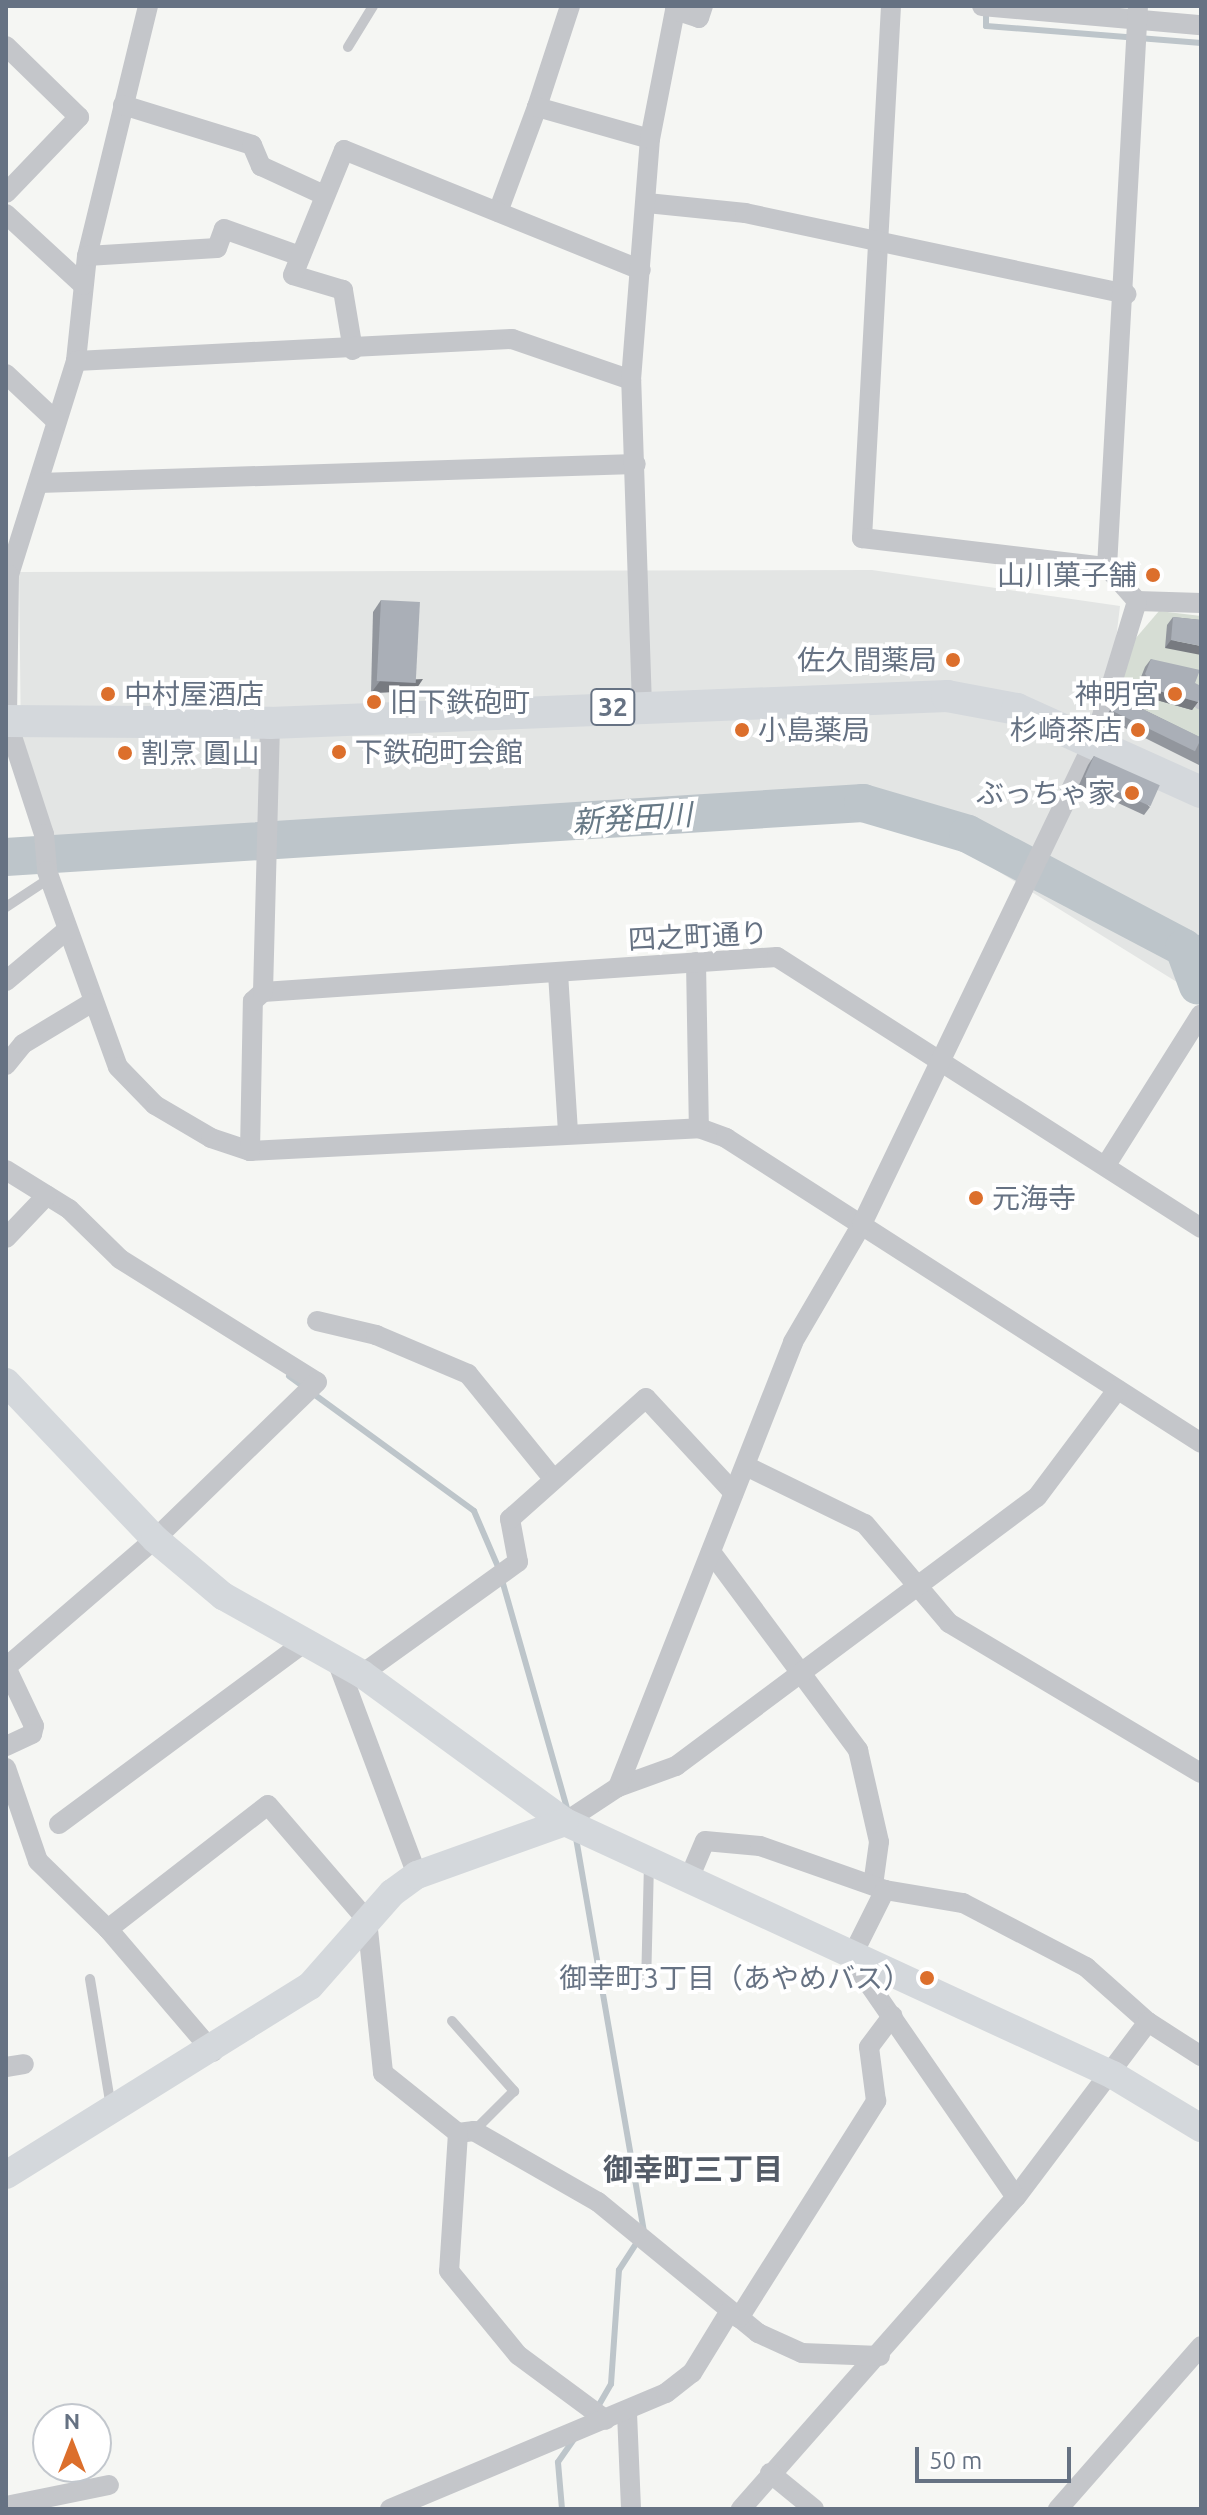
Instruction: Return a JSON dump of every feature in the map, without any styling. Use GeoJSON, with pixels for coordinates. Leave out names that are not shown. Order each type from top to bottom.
{"type":"FeatureCollection","features":[{"type":"Feature","properties":{"kind":"main road","name":"32"},"geometry":{"type":"LineString","coordinates":[[7,721],[270,723],[947,696],[1017,709],[1201,792]]}},
{"type":"Feature","properties":{"kind":"street"},"geometry":{"type":"LineString","coordinates":[[148,6],[87,256],[76,361],[7,575],[7,721],[44,834],[49,874],[91,1003],[118,1067],[155,1105],[250,1151],[699,1128],[862,1224],[1201,1443]]}},
{"type":"Feature","properties":{"kind":"street"},"geometry":{"type":"LineString","coordinates":[[498,212],[570,6]]}},
{"type":"Feature","properties":{"kind":"street"},"geometry":{"type":"LineString","coordinates":[[642,706],[631,380],[650,139],[667,8],[699,18],[703,6]]}},
{"type":"Feature","properties":{"kind":"street"},"geometry":{"type":"LineString","coordinates":[[891,6],[862,538],[1107,567],[1137,601],[1201,603]]}},
{"type":"Feature","properties":{"kind":"street"},"geometry":{"type":"LineString","coordinates":[[982,6],[1138,13],[1201,25]]}},
{"type":"Feature","properties":{"kind":"street"},"geometry":{"type":"LineString","coordinates":[[1107,567],[1126,294],[1138,13]]}},
{"type":"Feature","properties":{"kind":"street"},"geometry":{"type":"LineString","coordinates":[[6,46],[79,117],[6,193]]}},
{"type":"Feature","properties":{"kind":"street"},"geometry":{"type":"LineString","coordinates":[[123,105],[252,145],[261,166],[324,195]]}},
{"type":"Feature","properties":{"kind":"street"},"geometry":{"type":"LineString","coordinates":[[537,107],[650,139]]}},
{"type":"Feature","properties":{"kind":"street"},"geometry":{"type":"LineString","coordinates":[[353,350],[343,290],[293,275],[344,150],[641,270]]}},
{"type":"Feature","properties":{"kind":"street"},"geometry":{"type":"LineString","coordinates":[[647,203],[878,240],[1126,294]]}},
{"type":"Feature","properties":{"kind":"street"},"geometry":{"type":"LineString","coordinates":[[6,214],[83,285]]}},
{"type":"Feature","properties":{"kind":"street"},"geometry":{"type":"LineString","coordinates":[[87,256],[217,248],[224,229],[300,256]]}},
{"type":"Feature","properties":{"kind":"street"},"geometry":{"type":"LineString","coordinates":[[76,361],[353,350],[512,339],[631,380]]}},
{"type":"Feature","properties":{"kind":"street"},"geometry":{"type":"LineString","coordinates":[[6,374],[56,421]]}},
{"type":"Feature","properties":{"kind":"street"},"geometry":{"type":"LineString","coordinates":[[39,483],[636,464]]}},
{"type":"Feature","properties":{"kind":"street"},"geometry":{"type":"LineString","coordinates":[[618,1787],[793,1342],[862,1224],[1094,742],[1137,601]]}},
{"type":"Feature","properties":{"kind":"street"},"geometry":{"type":"LineString","coordinates":[[250,1151],[253,1001],[263,992],[265,820],[270,723]]}},
{"type":"Feature","properties":{"kind":"street"},"geometry":{"type":"LineString","coordinates":[[6,981],[67,930]]}},
{"type":"Feature","properties":{"kind":"street","name":"四之町通り"},"geometry":{"type":"LineString","coordinates":[[263,992],[777,957],[1201,1228]]}},
{"type":"Feature","properties":{"kind":"street"},"geometry":{"type":"LineString","coordinates":[[696,962],[699,1128]]}},
{"type":"Feature","properties":{"kind":"street"},"geometry":{"type":"LineString","coordinates":[[558,973],[568,1133]]}},
{"type":"Feature","properties":{"kind":"street"},"geometry":{"type":"LineString","coordinates":[[6,1065],[23,1044],[91,1003]]}},
{"type":"Feature","properties":{"kind":"street"},"geometry":{"type":"LineString","coordinates":[[1106,1165],[1201,1014]]}},
{"type":"Feature","properties":{"kind":"street"},"geometry":{"type":"LineString","coordinates":[[6,1170],[47,1195],[120,1259],[317,1382],[155,1539],[6,1667],[34,1726],[32,1734],[6,1746]]}},
{"type":"Feature","properties":{"kind":"street"},"geometry":{"type":"LineString","coordinates":[[6,1238],[47,1195]]}},
{"type":"Feature","properties":{"kind":"street"},"geometry":{"type":"LineString","coordinates":[[317,1321],[376,1335],[468,1374],[554,1480]]}},
{"type":"Feature","properties":{"kind":"street"},"geometry":{"type":"LineString","coordinates":[[6,1382],[155,1539],[223,1596],[302,1644],[362,1674],[565,1822],[851,1958],[1113,2075],[1201,2128]]}},
{"type":"Feature","properties":{"kind":"street"},"geometry":{"type":"LineString","coordinates":[[6,2175],[213,2052],[310,1986],[367,1920],[417,1875],[565,1822],[618,1787],[676,1766],[807,1674],[1037,1497],[1117,1390]]}},
{"type":"Feature","properties":{"kind":"street"},"geometry":{"type":"LineString","coordinates":[[362,1674],[518,1562],[510,1519],[646,1398],[734,1493]]}},
{"type":"Feature","properties":{"kind":"street"},"geometry":{"type":"LineString","coordinates":[[746,1466],[865,1524],[949,1623],[1201,1773]]}},
{"type":"Feature","properties":{"kind":"street"},"geometry":{"type":"LineString","coordinates":[[711,1552],[807,1674],[858,1750],[879,1842],[879,1888],[851,1958]]}},
{"type":"Feature","properties":{"kind":"street"},"geometry":{"type":"LineString","coordinates":[[59,1824],[302,1644]]}},
{"type":"Feature","properties":{"kind":"street"},"geometry":{"type":"LineString","coordinates":[[337,1661],[417,1875]]}},
{"type":"Feature","properties":{"kind":"street"},"geometry":{"type":"LineString","coordinates":[[6,1768],[38,1861],[108,1929],[213,2052]]}},
{"type":"Feature","properties":{"kind":"street"},"geometry":{"type":"LineString","coordinates":[[108,1929],[268,1805],[367,1920],[383,2073],[466,2132],[598,2202],[734,2314],[802,2353],[880,2356]]}},
{"type":"Feature","properties":{"kind":"street"},"geometry":{"type":"LineString","coordinates":[[688,1881],[705,1841],[760,1846],[879,1888],[963,1903],[1010,1923],[1086,1967],[1148,2022],[1201,2056]]}},
{"type":"Feature","properties":{"kind":"street"},"geometry":{"type":"LineString","coordinates":[[851,1958],[1016,2197]]}},
{"type":"Feature","properties":{"kind":"street"},"geometry":{"type":"LineString","coordinates":[[390,2509],[627,2413],[692,2373],[876,2101],[869,2047],[892,2016]]}},
{"type":"Feature","properties":{"kind":"street"},"geometry":{"type":"LineString","coordinates":[[741,2509],[770,2473],[880,2356],[1016,2197],[1113,2075],[1148,2022]]}},
{"type":"Feature","properties":{"kind":"street"},"geometry":{"type":"LineString","coordinates":[[466,2132],[449,2271],[518,2355],[606,2420]]}},
{"type":"Feature","properties":{"kind":"street"},"geometry":{"type":"LineString","coordinates":[[1058,2509],[1201,2346]]}},
{"type":"Feature","properties":{"kind":"street"},"geometry":{"type":"LineString","coordinates":[[627,2413],[631,2509]]}},
{"type":"Feature","properties":{"kind":"street"},"geometry":{"type":"LineString","coordinates":[[770,2473],[814,2509]]}},
{"type":"Feature","properties":{"kind":"street"},"geometry":{"type":"LineString","coordinates":[[6,2506],[109,2485]]}},
{"type":"Feature","properties":{"kind":"lane"},"geometry":{"type":"LineString","coordinates":[[348,47],[373,6]]}},
{"type":"Feature","properties":{"kind":"lane"},"geometry":{"type":"LineString","coordinates":[[6,907],[49,874]]}},
{"type":"Feature","properties":{"kind":"lane"},"geometry":{"type":"LineString","coordinates":[[646,1986],[649,1862]]}},
{"type":"Feature","properties":{"kind":"lane"},"geometry":{"type":"LineString","coordinates":[[90,1979],[112,2113]]}},
{"type":"Feature","properties":{"kind":"lane"},"geometry":{"type":"LineString","coordinates":[[452,2021],[514,2091],[466,2132]]}},
{"type":"Feature","properties":{"kind":"shaded area"},"geometry":{"type":"Polygon","coordinates":[[[872,570],[1120,606],[1109,698],[1201,745],[1201,997],[896,808],[50,843],[21,743],[19,572],[872,570]]]}},
{"type":"Feature","properties":{"kind":"shaded area"},"geometry":{"type":"Polygon","coordinates":[[[1159,611],[1201,616],[1201,745],[1109,698],[1129,646],[1159,611]]]}},
{"type":"Feature","properties":{"kind":"building"},"geometry":{"type":"Polygon","coordinates":[[[381,600],[420,602],[416,683],[377,681],[381,600]]]}},
{"type":"Feature","properties":{"kind":"building"},"geometry":{"type":"Polygon","coordinates":[[[1173,617],[1201,620],[1201,646],[1171,640],[1173,617]]]}},
{"type":"Feature","properties":{"kind":"building"},"geometry":{"type":"Polygon","coordinates":[[[1151,659],[1200,670],[1195,683],[1201,686],[1198,702],[1159,691],[1145,674],[1151,659]]]}},
{"type":"Feature","properties":{"kind":"building"},"geometry":{"type":"Polygon","coordinates":[[[1118,697],[1201,737],[1195,751],[1111,710],[1118,697]]]}},
{"type":"Feature","properties":{"kind":"building"},"geometry":{"type":"Polygon","coordinates":[[[1094,756],[1160,785],[1150,806],[1085,777],[1094,756]]]}},
{"type":"Feature","properties":{"kind":"waterway"},"geometry":{"type":"LineString","coordinates":[[986,10],[986,26],[1201,43]]}},
{"type":"Feature","properties":{"kind":"waterway","name":"新発田川"},"geometry":{"type":"LineString","coordinates":[[6,857],[863,803],[968,834],[1184,948],[1198,986]]}},
{"type":"Feature","properties":{"kind":"waterway"},"geometry":{"type":"LineString","coordinates":[[1184,948],[1201,937]]}},
{"type":"Feature","properties":{"kind":"waterway"},"geometry":{"type":"LineString","coordinates":[[289,1376],[474,1511],[499,1569]]}},
{"type":"Feature","properties":{"kind":"waterway"},"geometry":{"type":"LineString","coordinates":[[502,1580],[568,1812]]}},
{"type":"Feature","properties":{"kind":"waterway"},"geometry":{"type":"LineString","coordinates":[[576,1838],[644,2232]]}},
{"type":"Feature","properties":{"kind":"waterway"},"geometry":{"type":"LineString","coordinates":[[596,2410],[611,2384],[619,2270],[638,2241]]}},
{"type":"Feature","properties":{"kind":"waterway"},"geometry":{"type":"LineString","coordinates":[[562,2509],[558,2462],[575,2438]]}},
{"type":"Feature","properties":{"kind":"place","name":"山川菓子舗"},"geometry":{"type":"Point","coordinates":[1153,575]}},
{"type":"Feature","properties":{"kind":"place","name":"佐久間薬局"},"geometry":{"type":"Point","coordinates":[953,660]}},
{"type":"Feature","properties":{"kind":"place","name":"中村屋酒店"},"geometry":{"type":"Point","coordinates":[108,694]}},
{"type":"Feature","properties":{"kind":"place","name":"神明宮"},"geometry":{"type":"Point","coordinates":[1175,694]}},
{"type":"Feature","properties":{"kind":"place","name":"旧下鉄砲町"},"geometry":{"type":"Point","coordinates":[374,702]}},
{"type":"Feature","properties":{"kind":"place","name":"小島薬局"},"geometry":{"type":"Point","coordinates":[742,730]}},
{"type":"Feature","properties":{"kind":"place","name":"杉崎茶店"},"geometry":{"type":"Point","coordinates":[1138,730]}},
{"type":"Feature","properties":{"kind":"place","name":"下鉄砲町会館"},"geometry":{"type":"Point","coordinates":[339,752]}},
{"type":"Feature","properties":{"kind":"place","name":"割烹 圓山"},"geometry":{"type":"Point","coordinates":[125,753]}},
{"type":"Feature","properties":{"kind":"place","name":"ぶっちゃ家"},"geometry":{"type":"Point","coordinates":[1132,793]}},
{"type":"Feature","properties":{"kind":"place","name":"元海寺"},"geometry":{"type":"Point","coordinates":[976,1198]}},
{"type":"Feature","properties":{"kind":"place","name":"御幸町3丁目（あやめバス）"},"geometry":{"type":"Point","coordinates":[927,1978]}},
{"type":"Feature","properties":{"kind":"district","name":"御幸町三丁目"},"geometry":{"type":"Point","coordinates":[693,2169]}}]}
